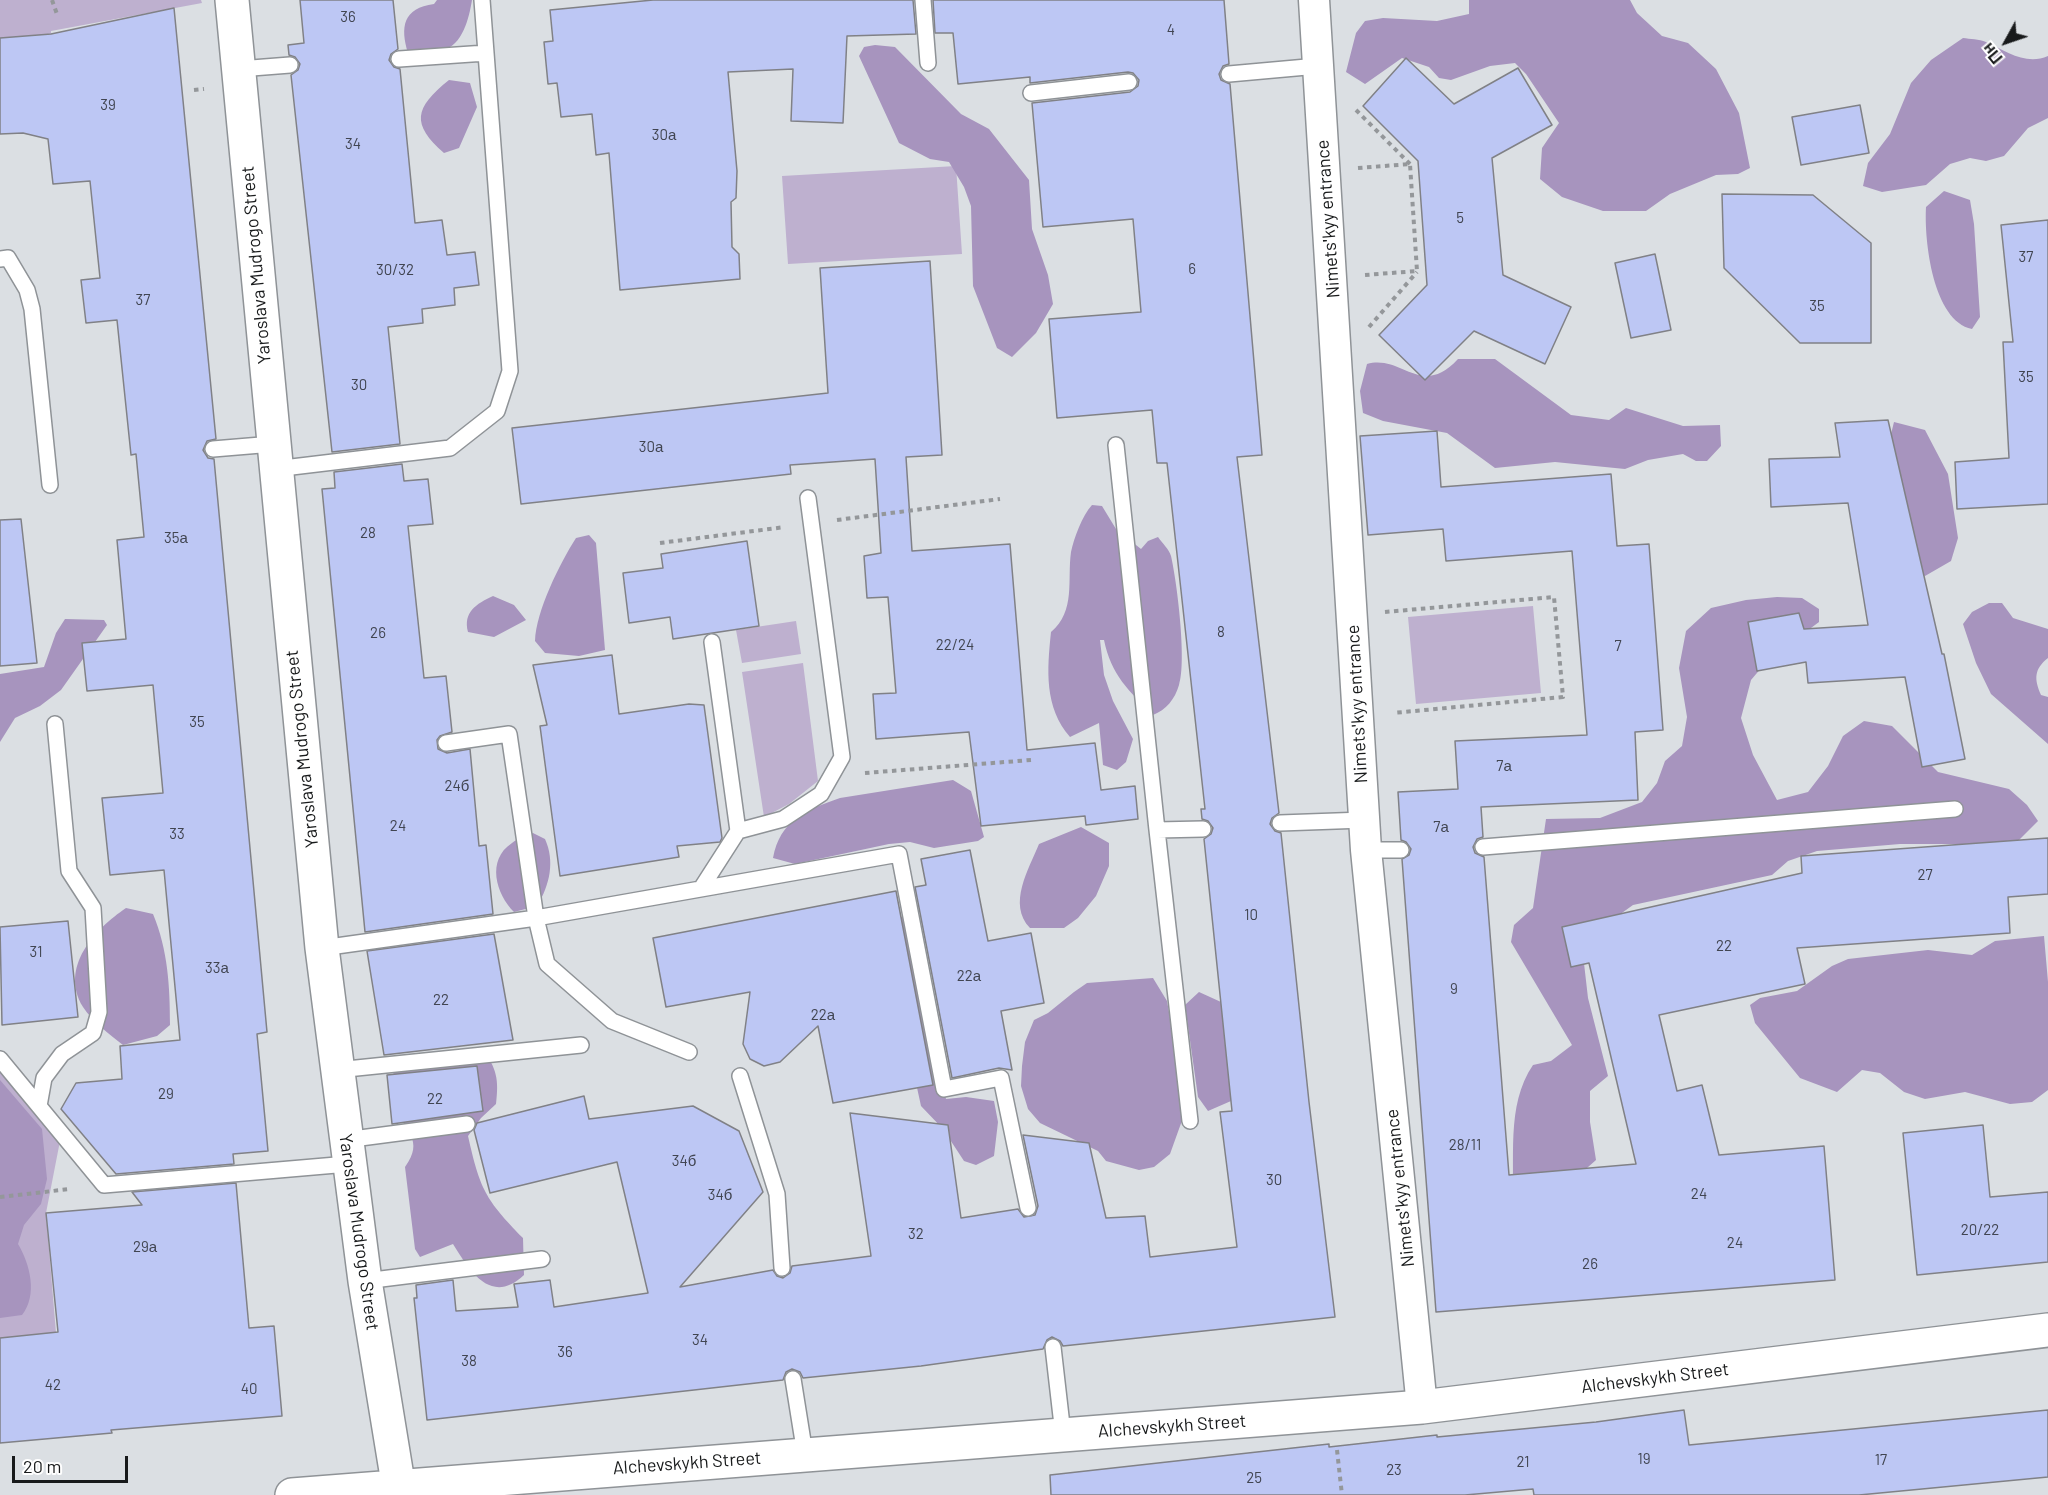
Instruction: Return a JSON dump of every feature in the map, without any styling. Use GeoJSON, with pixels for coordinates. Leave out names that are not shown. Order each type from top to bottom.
{"type":"FeatureCollection","features":[{"type":"Feature","properties":{"kind":"street","name":"Yaroslava Mudrogo Street"},"geometry":{"type":"LineString","coordinates":[[232,0],[322,948],[364,1281],[399,1490]]}},
{"type":"Feature","properties":{"kind":"street","name":"Nimetsʹkyy entrance"},"geometry":{"type":"LineString","coordinates":[[1314,0],[1366,850],[1422,1407]]}},
{"type":"Feature","properties":{"kind":"street","name":"Alchevskykh Street"},"geometry":{"type":"LineString","coordinates":[[292,1495],[399,1490],[805,1454],[1422,1407],[2048,1330]]}},
{"type":"Feature","properties":{"kind":"lane"},"geometry":{"type":"LineString","coordinates":[[213,448],[274,456],[450,448],[497,411],[510,371],[482,0]]}},
{"type":"Feature","properties":{"kind":"lane"},"geometry":{"type":"LineString","coordinates":[[923,0],[928,63]]}},
{"type":"Feature","properties":{"kind":"lane"},"geometry":{"type":"LineString","coordinates":[[399,59],[486,53]]}},
{"type":"Feature","properties":{"kind":"lane"},"geometry":{"type":"LineString","coordinates":[[239,69],[290,65]]}},
{"type":"Feature","properties":{"kind":"lane"},"geometry":{"type":"LineString","coordinates":[[1229,74],[1318,66]]}},
{"type":"Feature","properties":{"kind":"lane"},"geometry":{"type":"LineString","coordinates":[[1031,93],[1129,82]]}},
{"type":"Feature","properties":{"kind":"lane"},"geometry":{"type":"LineString","coordinates":[[0,259],[8,258],[27,290],[32,309],[50,485]]}},
{"type":"Feature","properties":{"kind":"lane"},"geometry":{"type":"LineString","coordinates":[[1116,446],[1156,830],[1190,1121]]}},
{"type":"Feature","properties":{"kind":"lane"},"geometry":{"type":"LineString","coordinates":[[738,831],[783,819],[821,794],[842,757],[808,498]]}},
{"type":"Feature","properties":{"kind":"lane"},"geometry":{"type":"LineString","coordinates":[[702,887],[738,831],[712,642]]}},
{"type":"Feature","properties":{"kind":"lane"},"geometry":{"type":"LineString","coordinates":[[39,1106],[44,1078],[62,1054],[93,1033],[99,1012],[93,909],[69,871],[55,724]]}},
{"type":"Feature","properties":{"kind":"lane"},"geometry":{"type":"LineString","coordinates":[[446,743],[509,734],[536,918],[547,964],[612,1021],[689,1052]]}},
{"type":"Feature","properties":{"kind":"lane"},"geometry":{"type":"LineString","coordinates":[[1483,847],[1955,809]]}},
{"type":"Feature","properties":{"kind":"lane"},"geometry":{"type":"LineString","coordinates":[[1280,823],[1364,819]]}},
{"type":"Feature","properties":{"kind":"lane"},"geometry":{"type":"LineString","coordinates":[[1156,830],[1203,829]]}},
{"type":"Feature","properties":{"kind":"lane"},"geometry":{"type":"LineString","coordinates":[[1366,850],[1401,850]]}},
{"type":"Feature","properties":{"kind":"lane"},"geometry":{"type":"LineString","coordinates":[[322,948],[536,918],[899,854],[944,1089],[1001,1078],[1028,1208]]}},
{"type":"Feature","properties":{"kind":"lane"},"geometry":{"type":"LineString","coordinates":[[337,1070],[581,1045]]}},
{"type":"Feature","properties":{"kind":"lane"},"geometry":{"type":"LineString","coordinates":[[0,1059],[104,1185],[347,1152],[468,1124]]}},
{"type":"Feature","properties":{"kind":"lane"},"geometry":{"type":"LineString","coordinates":[[740,1076],[777,1194],[782,1268]]}},
{"type":"Feature","properties":{"kind":"lane"},"geometry":{"type":"LineString","coordinates":[[364,1281],[542,1259]]}},
{"type":"Feature","properties":{"kind":"lane"},"geometry":{"type":"LineString","coordinates":[[1053,1347],[1063,1434]]}},
{"type":"Feature","properties":{"kind":"lane"},"geometry":{"type":"LineString","coordinates":[[793,1380],[805,1454]]}},
{"type":"Feature","properties":{"kind":"path"},"geometry":{"type":"LineString","coordinates":[[52,0],[58,18]]}},
{"type":"Feature","properties":{"kind":"path"},"geometry":{"type":"LineString","coordinates":[[1355,109],[1410,164],[1417,271],[1365,333]]}},
{"type":"Feature","properties":{"kind":"path"},"geometry":{"type":"LineString","coordinates":[[1354,168],[1410,164]]}},
{"type":"Feature","properties":{"kind":"path"},"geometry":{"type":"LineString","coordinates":[[1358,275],[1417,271]]}},
{"type":"Feature","properties":{"kind":"path"},"geometry":{"type":"LineString","coordinates":[[1381,612],[1554,597],[1563,697],[1387,713]]}},
{"type":"Feature","properties":{"kind":"path"},"geometry":{"type":"LineString","coordinates":[[831,776],[1031,760]]}},
{"type":"Feature","properties":{"kind":"path"},"geometry":{"type":"LineString","coordinates":[[0,1197],[104,1185]]}},
{"type":"Feature","properties":{"kind":"path"},"geometry":{"type":"LineString","coordinates":[[1335,1440],[1342,1495]]}},
{"type":"Feature","properties":{"kind":"shaded area"},"geometry":{"type":"Polygon","coordinates":[[[0,0],[201,0],[202,3],[51,31],[51,34],[0,39],[0,0]]]}},
{"type":"Feature","properties":{"kind":"shaded area"},"geometry":{"type":"Polygon","coordinates":[[[437,0],[472,0],[464,30],[455,43],[442,51],[408,53],[404,35],[406,20],[416,10],[434,4],[437,0]]]}},
{"type":"Feature","properties":{"kind":"shaded area"},"geometry":{"type":"Polygon","coordinates":[[[1469,0],[1630,0],[1637,13],[1662,36],[1688,43],[1716,69],[1739,113],[1750,168],[1738,174],[1716,175],[1670,194],[1646,211],[1603,211],[1562,197],[1540,179],[1542,148],[1559,123],[1526,74],[1515,63],[1490,66],[1451,80],[1439,78],[1429,67],[1402,58],[1365,84],[1346,72],[1356,33],[1365,21],[1383,18],[1437,21],[1469,14],[1469,0]]]}},
{"type":"Feature","properties":{"kind":"shaded area"},"geometry":{"type":"Polygon","coordinates":[[[1963,38],[1983,41],[2024,58],[2040,59],[2048,56],[2048,118],[2028,128],[2004,156],[1986,161],[1970,158],[1950,164],[1926,185],[1882,192],[1863,186],[1868,163],[1890,134],[1911,83],[1931,60],[1963,38]]]}},
{"type":"Feature","properties":{"kind":"shaded area"},"geometry":{"type":"Polygon","coordinates":[[[875,45],[895,47],[961,114],[989,129],[1029,180],[1032,229],[1048,275],[1053,304],[1036,333],[1012,357],[997,348],[973,286],[971,206],[964,187],[949,162],[930,159],[899,143],[859,56],[864,47],[875,45]]]}},
{"type":"Feature","properties":{"kind":"shaded area"},"geometry":{"type":"Polygon","coordinates":[[[449,80],[470,83],[477,107],[459,148],[444,153],[426,133],[421,116],[429,99],[449,80]]]}},
{"type":"Feature","properties":{"kind":"shaded area"},"geometry":{"type":"Polygon","coordinates":[[[956,166],[962,254],[788,264],[782,176],[956,166]]]}},
{"type":"Feature","properties":{"kind":"shaded area"},"geometry":{"type":"Polygon","coordinates":[[[1944,191],[1970,200],[1974,224],[1980,317],[1972,329],[1959,323],[1948,311],[1940,296],[1929,258],[1926,207],[1944,191]]]}},
{"type":"Feature","properties":{"kind":"shaded area"},"geometry":{"type":"Polygon","coordinates":[[[1458,359],[1495,359],[1571,415],[1609,420],[1626,408],[1683,426],[1720,425],[1721,446],[1707,461],[1696,461],[1683,454],[1648,460],[1625,469],[1555,462],[1495,468],[1447,433],[1383,421],[1363,413],[1360,391],[1367,364],[1391,365],[1422,376],[1433,375],[1445,370],[1458,359]]]}},
{"type":"Feature","properties":{"kind":"shaded area"},"geometry":{"type":"Polygon","coordinates":[[[1894,422],[1925,430],[1948,474],[1958,538],[1951,561],[1925,576],[1907,568],[1891,434],[1894,422]]]}},
{"type":"Feature","properties":{"kind":"shaded area"},"geometry":{"type":"Polygon","coordinates":[[[1092,505],[1102,506],[1116,529],[1141,549],[1148,541],[1158,537],[1167,548],[1171,556],[1180,621],[1182,658],[1179,685],[1169,703],[1153,715],[1122,682],[1111,663],[1104,640],[1100,640],[1104,675],[1113,701],[1133,739],[1126,762],[1117,770],[1103,765],[1099,723],[1070,737],[1056,713],[1049,688],[1051,632],[1064,615],[1069,595],[1072,546],[1082,521],[1092,505]]]}},
{"type":"Feature","properties":{"kind":"shaded area"},"geometry":{"type":"Polygon","coordinates":[[[589,535],[596,543],[605,650],[579,656],[545,653],[535,641],[544,602],[576,538],[589,535]]]}},
{"type":"Feature","properties":{"kind":"shaded area"},"geometry":{"type":"Polygon","coordinates":[[[493,596],[514,605],[526,620],[494,637],[468,632],[469,614],[481,602],[493,596]]]}},
{"type":"Feature","properties":{"kind":"shaded area"},"geometry":{"type":"Polygon","coordinates":[[[1777,597],[1802,598],[1819,609],[1819,622],[1768,660],[1751,680],[1741,718],[1753,755],[1777,800],[1808,792],[1828,766],[1843,736],[1864,721],[1892,726],[1938,772],[2009,789],[2027,805],[2038,821],[2019,840],[1971,844],[1900,844],[1817,851],[1788,861],[1772,875],[1633,905],[1598,930],[1582,946],[1588,998],[1608,1076],[1590,1091],[1590,1122],[1596,1160],[1535,1214],[1512,1208],[1515,1116],[1524,1081],[1533,1065],[1551,1061],[1572,1045],[1511,942],[1514,925],[1533,908],[1546,819],[1600,818],[1642,802],[1657,783],[1665,761],[1682,746],[1687,717],[1679,668],[1686,631],[1711,608],[1746,600],[1777,597]]]}},
{"type":"Feature","properties":{"kind":"shaded area"},"geometry":{"type":"Polygon","coordinates":[[[1989,603],[2002,603],[2013,618],[2048,629],[2048,658],[2040,666],[2036,679],[2041,695],[2048,697],[2048,744],[1991,694],[1976,663],[1963,624],[1972,612],[1989,603]]]}},
{"type":"Feature","properties":{"kind":"shaded area"},"geometry":{"type":"Polygon","coordinates":[[[1533,606],[1541,693],[1416,704],[1408,617],[1533,606]]]}},
{"type":"Feature","properties":{"kind":"shaded area"},"geometry":{"type":"Polygon","coordinates":[[[65,619],[104,620],[107,625],[61,690],[40,706],[15,718],[0,742],[0,674],[44,667],[56,633],[65,619]]]}},
{"type":"Feature","properties":{"kind":"shaded area"},"geometry":{"type":"Polygon","coordinates":[[[796,621],[801,654],[742,663],[736,630],[796,621]]]}},
{"type":"Feature","properties":{"kind":"shaded area"},"geometry":{"type":"Polygon","coordinates":[[[803,663],[818,781],[789,804],[764,817],[742,672],[803,663]]]}},
{"type":"Feature","properties":{"kind":"shaded area"},"geometry":{"type":"Polygon","coordinates":[[[953,780],[971,791],[984,837],[978,841],[934,848],[910,842],[889,844],[795,864],[773,858],[776,845],[788,825],[816,807],[840,798],[953,780]]]}},
{"type":"Feature","properties":{"kind":"shaded area"},"geometry":{"type":"Polygon","coordinates":[[[1081,827],[1109,843],[1109,866],[1096,896],[1078,918],[1064,928],[1030,928],[1023,919],[1020,897],[1022,886],[1039,844],[1081,827]]]}},
{"type":"Feature","properties":{"kind":"shaded area"},"geometry":{"type":"Polygon","coordinates":[[[533,833],[545,839],[550,856],[550,873],[537,906],[514,912],[502,896],[496,868],[504,850],[514,841],[533,833]]]}},
{"type":"Feature","properties":{"kind":"shaded area"},"geometry":{"type":"Polygon","coordinates":[[[126,908],[153,914],[162,941],[167,969],[170,1025],[157,1036],[123,1045],[96,1023],[83,1007],[75,978],[78,964],[92,938],[126,908]]]}},
{"type":"Feature","properties":{"kind":"shaded area"},"geometry":{"type":"Polygon","coordinates":[[[893,915],[902,917],[906,922],[946,1099],[966,1097],[994,1101],[998,1122],[994,1156],[976,1165],[964,1161],[943,1129],[921,1106],[886,945],[893,915]]]}},
{"type":"Feature","properties":{"kind":"shaded area"},"geometry":{"type":"Polygon","coordinates":[[[2044,936],[2048,982],[2048,1090],[2032,1102],[2010,1104],[1965,1092],[1925,1099],[1904,1092],[1880,1073],[1862,1070],[1837,1092],[1800,1078],[1755,1023],[1750,1005],[1760,998],[1797,991],[1832,966],[1848,959],[1928,950],[1972,955],[1995,941],[2044,936]]]}},
{"type":"Feature","properties":{"kind":"shaded area"},"geometry":{"type":"Polygon","coordinates":[[[1153,978],[1167,1001],[1181,1078],[1184,1115],[1170,1154],[1154,1167],[1139,1170],[1106,1161],[1098,1151],[1040,1123],[1028,1109],[1021,1086],[1022,1066],[1025,1042],[1034,1020],[1048,1013],[1087,983],[1153,978]]]}},
{"type":"Feature","properties":{"kind":"shaded area"},"geometry":{"type":"Polygon","coordinates":[[[1199,992],[1221,1002],[1231,1101],[1208,1111],[1198,1097],[1185,1005],[1199,992]]]}},
{"type":"Feature","properties":{"kind":"shaded area"},"geometry":{"type":"Polygon","coordinates":[[[482,1049],[496,1075],[496,1104],[481,1118],[468,1136],[476,1169],[486,1192],[500,1213],[523,1238],[524,1275],[512,1284],[501,1287],[492,1286],[474,1274],[453,1244],[420,1257],[415,1249],[405,1167],[411,1157],[413,1143],[400,1116],[394,1091],[393,1064],[482,1049]]]}},
{"type":"Feature","properties":{"kind":"shaded area"},"geometry":{"type":"Polygon","coordinates":[[[0,1071],[60,1141],[46,1213],[56,1333],[0,1338],[0,1071]]]}},
{"type":"Feature","properties":{"kind":"shaded area"},"geometry":{"type":"Polygon","coordinates":[[[0,1080],[42,1129],[47,1179],[41,1204],[24,1225],[18,1244],[29,1270],[31,1289],[27,1307],[22,1315],[0,1318],[0,1080]]]}},
{"type":"Feature","properties":{"kind":"building"},"geometry":{"type":"Polygon","coordinates":[[[300,0],[393,0],[398,49],[391,54],[389,60],[394,67],[400,69],[415,223],[442,220],[447,255],[475,252],[479,285],[454,288],[455,305],[422,309],[423,323],[388,327],[400,444],[332,452],[291,75],[298,70],[300,64],[295,57],[289,55],[288,45],[304,43],[300,0]]]}},
{"type":"Feature","properties":{"kind":"building"},"geometry":{"type":"Polygon","coordinates":[[[653,0],[913,0],[916,34],[847,36],[843,123],[791,121],[793,69],[728,72],[737,171],[736,198],[731,202],[732,247],[739,254],[740,279],[620,290],[609,153],[596,155],[592,114],[561,117],[557,83],[548,84],[544,42],[553,41],[550,10],[653,0]]]}},
{"type":"Feature","properties":{"kind":"building"},"geometry":{"type":"Polygon","coordinates":[[[933,0],[1224,0],[1229,64],[1223,66],[1219,74],[1221,80],[1230,84],[1262,455],[1237,457],[1279,813],[1272,818],[1270,824],[1275,831],[1281,833],[1309,1102],[1335,1317],[1063,1346],[1060,1341],[1052,1337],[1047,1340],[1043,1349],[921,1366],[803,1378],[800,1372],[792,1369],[786,1372],[783,1380],[427,1420],[414,1298],[417,1298],[416,1285],[453,1280],[456,1311],[518,1307],[514,1284],[550,1280],[554,1307],[648,1293],[617,1162],[490,1193],[474,1130],[477,1123],[584,1096],[589,1119],[693,1106],[739,1131],[763,1192],[680,1287],[773,1270],[777,1276],[783,1278],[790,1273],[792,1266],[871,1256],[850,1113],[948,1125],[961,1218],[1018,1209],[1024,1217],[1035,1215],[1038,1206],[1023,1135],[1089,1143],[1106,1218],[1145,1216],[1150,1257],[1237,1247],[1220,1112],[1232,1111],[1204,839],[1211,834],[1213,828],[1208,821],[1202,819],[1201,809],[1205,809],[1167,463],[1157,463],[1152,410],[1057,418],[1049,319],[1141,312],[1133,219],[1043,227],[1032,103],[1130,92],[1138,86],[1139,80],[1133,73],[1128,72],[1030,83],[1030,77],[958,84],[953,33],[935,33],[933,0]]]}},
{"type":"Feature","properties":{"kind":"building"},"geometry":{"type":"Polygon","coordinates":[[[174,8],[216,439],[207,441],[203,450],[208,458],[214,459],[267,1032],[257,1034],[268,1151],[233,1154],[234,1164],[116,1174],[61,1109],[76,1083],[122,1079],[120,1046],[180,1040],[164,870],[110,875],[102,798],[163,793],[153,685],[87,691],[82,643],[126,639],[117,540],[144,537],[136,454],[131,455],[117,320],[86,323],[81,280],[100,278],[90,181],[53,184],[48,139],[23,133],[0,134],[0,38],[51,34],[174,8]]]}},
{"type":"Feature","properties":{"kind":"building"},"geometry":{"type":"Polygon","coordinates":[[[1406,58],[1454,104],[1518,68],[1552,125],[1492,158],[1503,275],[1571,307],[1545,364],[1474,331],[1425,380],[1379,335],[1427,285],[1418,161],[1363,106],[1406,58]]]}},
{"type":"Feature","properties":{"kind":"building"},"geometry":{"type":"Polygon","coordinates":[[[1860,105],[1869,153],[1801,165],[1792,117],[1860,105]]]}},
{"type":"Feature","properties":{"kind":"building"},"geometry":{"type":"Polygon","coordinates":[[[1722,194],[1813,195],[1871,243],[1871,343],[1800,343],[1724,268],[1722,194]]]}},
{"type":"Feature","properties":{"kind":"building"},"geometry":{"type":"Polygon","coordinates":[[[2048,220],[2048,504],[1957,509],[1955,462],[2009,458],[2003,342],[2013,342],[2001,225],[2048,220]]]}},
{"type":"Feature","properties":{"kind":"building"},"geometry":{"type":"Polygon","coordinates":[[[1655,254],[1671,330],[1631,338],[1615,263],[1655,254]]]}},
{"type":"Feature","properties":{"kind":"building"},"geometry":{"type":"Polygon","coordinates":[[[930,261],[942,455],[906,457],[912,551],[1010,544],[1027,750],[1095,743],[1101,790],[1135,786],[1138,819],[1086,825],[1085,816],[981,826],[969,732],[876,739],[873,694],[896,693],[888,597],[867,598],[864,556],[881,553],[875,459],[790,465],[791,474],[521,504],[512,428],[828,393],[820,268],[930,261]]]}},
{"type":"Feature","properties":{"kind":"building"},"geometry":{"type":"Polygon","coordinates":[[[1888,420],[1942,654],[1944,654],[1965,759],[1922,767],[1905,677],[1808,683],[1806,662],[1757,671],[1748,622],[1799,613],[1804,629],[1868,625],[1848,503],[1771,507],[1769,459],[1840,457],[1835,423],[1888,420]]]}},
{"type":"Feature","properties":{"kind":"building"},"geometry":{"type":"Polygon","coordinates":[[[1437,431],[1441,487],[1611,474],[1617,546],[1649,544],[1663,730],[1635,732],[1638,800],[1481,807],[1483,837],[1477,839],[1473,847],[1475,853],[1484,857],[1509,1175],[1636,1164],[1589,963],[1571,967],[1562,927],[1802,873],[1801,856],[2048,838],[2048,894],[2008,897],[2010,933],[1797,948],[1805,984],[1659,1015],[1677,1091],[1702,1085],[1719,1155],[1824,1146],[1835,1280],[1436,1312],[1402,859],[1409,855],[1411,849],[1406,842],[1401,840],[1398,792],[1458,789],[1455,741],[1587,735],[1572,551],[1446,561],[1443,529],[1368,535],[1360,436],[1437,431]]]}},
{"type":"Feature","properties":{"kind":"building"},"geometry":{"type":"Polygon","coordinates":[[[402,464],[404,481],[428,479],[433,524],[408,526],[424,678],[446,676],[452,732],[440,736],[437,740],[438,749],[447,753],[470,749],[479,846],[486,845],[493,914],[365,932],[322,489],[335,488],[334,472],[402,464]]]}},
{"type":"Feature","properties":{"kind":"building"},"geometry":{"type":"Polygon","coordinates":[[[21,519],[37,663],[0,666],[0,520],[21,519]]]}},
{"type":"Feature","properties":{"kind":"building"},"geometry":{"type":"Polygon","coordinates":[[[747,541],[759,626],[673,639],[670,617],[629,623],[623,573],[663,568],[661,554],[747,541]]]}},
{"type":"Feature","properties":{"kind":"building"},"geometry":{"type":"Polygon","coordinates":[[[612,655],[619,714],[689,704],[704,705],[722,838],[720,842],[677,846],[679,857],[560,876],[540,726],[547,725],[533,665],[612,655]]]}},
{"type":"Feature","properties":{"kind":"building"},"geometry":{"type":"Polygon","coordinates":[[[970,850],[988,941],[1031,933],[1044,1003],[1001,1011],[1012,1070],[999,1068],[952,1078],[915,887],[926,885],[921,859],[970,850]]]}},
{"type":"Feature","properties":{"kind":"building"},"geometry":{"type":"Polygon","coordinates":[[[896,891],[933,1085],[833,1103],[818,1026],[780,1062],[764,1066],[750,1059],[743,1044],[750,992],[666,1007],[653,938],[896,891]]]}},
{"type":"Feature","properties":{"kind":"building"},"geometry":{"type":"Polygon","coordinates":[[[68,921],[78,1017],[2,1025],[0,927],[68,921]]]}},
{"type":"Feature","properties":{"kind":"building"},"geometry":{"type":"Polygon","coordinates":[[[494,934],[513,1040],[384,1055],[367,951],[494,934]]]}},
{"type":"Feature","properties":{"kind":"building"},"geometry":{"type":"Polygon","coordinates":[[[477,1066],[483,1111],[392,1124],[387,1075],[477,1066]]]}},
{"type":"Feature","properties":{"kind":"building"},"geometry":{"type":"Polygon","coordinates":[[[1983,1125],[1990,1197],[2048,1192],[2048,1262],[1917,1275],[1903,1133],[1983,1125]]]}},
{"type":"Feature","properties":{"kind":"building"},"geometry":{"type":"Polygon","coordinates":[[[236,1183],[249,1328],[274,1326],[282,1416],[111,1430],[112,1433],[0,1443],[0,1338],[58,1332],[46,1213],[142,1205],[132,1192],[236,1183]]]}},
{"type":"Feature","properties":{"kind":"building"},"geometry":{"type":"Polygon","coordinates":[[[1684,1410],[1689,1445],[2048,1410],[2048,1477],[1859,1495],[1534,1495],[1533,1489],[1465,1495],[1051,1495],[1050,1475],[1329,1444],[1329,1447],[1437,1435],[1437,1437],[1596,1422],[1684,1410]]]}}]}
